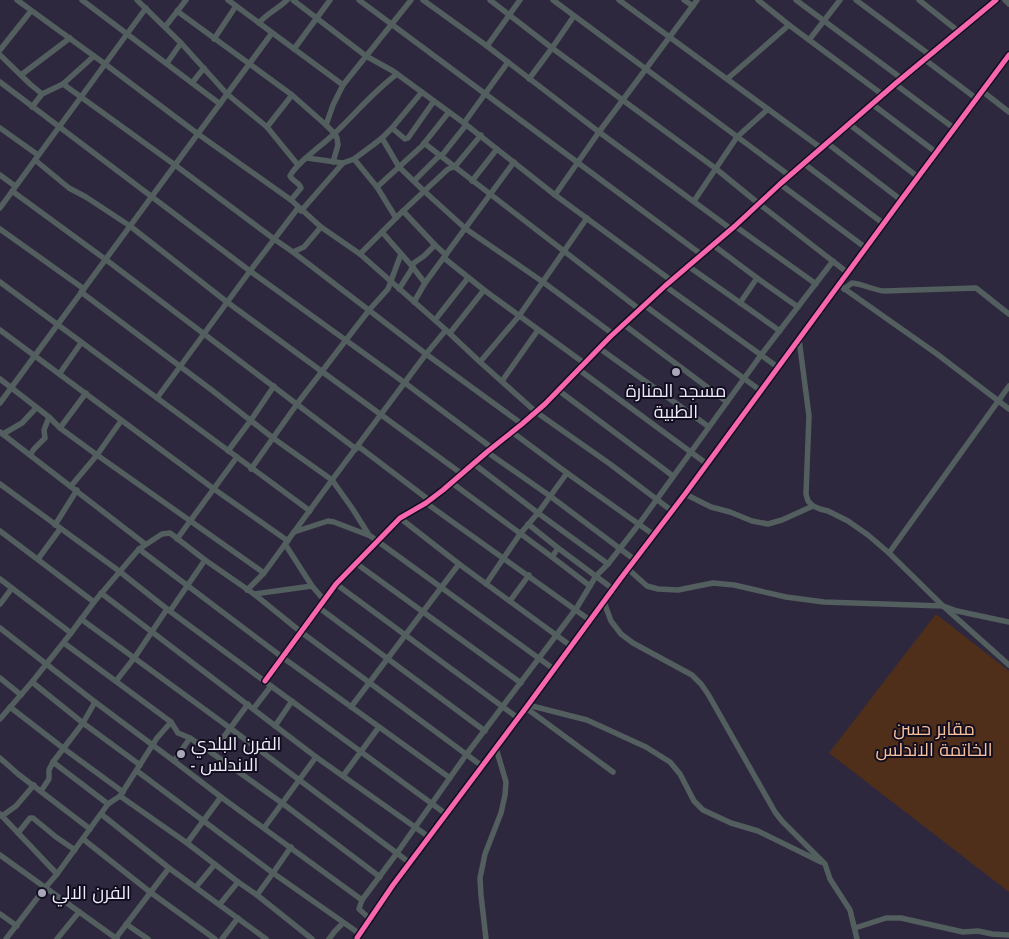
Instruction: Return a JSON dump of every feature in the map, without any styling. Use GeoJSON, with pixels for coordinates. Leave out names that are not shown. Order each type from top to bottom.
{"type":"FeatureCollection","features":[{"type":"Feature","properties":{"kind":"street"},"geometry":{"type":"LineString","coordinates":[[16,0],[290,200],[321,227],[360,254],[536,412],[610,464],[672,511]]}},
{"type":"Feature","properties":{"kind":"street"},"geometry":{"type":"LineString","coordinates":[[82,0],[220,104]]}},
{"type":"Feature","properties":{"kind":"street"},"geometry":{"type":"LineString","coordinates":[[137,0],[181,43],[227,94],[267,127],[298,165]]}},
{"type":"Feature","properties":{"kind":"street"},"geometry":{"type":"LineString","coordinates":[[165,27],[186,0]]}},
{"type":"Feature","properties":{"kind":"street"},"geometry":{"type":"LineString","coordinates":[[228,0],[343,85]]}},
{"type":"Feature","properties":{"kind":"street"},"geometry":{"type":"LineString","coordinates":[[259,24],[268,14],[288,0]]}},
{"type":"Feature","properties":{"kind":"street"},"geometry":{"type":"LineString","coordinates":[[293,0],[366,56],[397,74],[449,112],[555,195],[672,281]]}},
{"type":"Feature","properties":{"kind":"street"},"geometry":{"type":"LineString","coordinates":[[294,49],[330,0]]}},
{"type":"Feature","properties":{"kind":"street"},"geometry":{"type":"LineString","coordinates":[[360,0],[702,255]]}},
{"type":"Feature","properties":{"kind":"street"},"geometry":{"type":"LineString","coordinates":[[326,125],[343,85],[410,0]]}},
{"type":"Feature","properties":{"kind":"street"},"geometry":{"type":"LineString","coordinates":[[424,0],[599,132],[816,284]]}},
{"type":"Feature","properties":{"kind":"street"},"geometry":{"type":"LineString","coordinates":[[490,0],[552,48],[716,168],[848,273]]}},
{"type":"Feature","properties":{"kind":"street"},"geometry":{"type":"LineString","coordinates":[[487,46],[520,0]]}},
{"type":"Feature","properties":{"kind":"street"},"geometry":{"type":"LineString","coordinates":[[553,0],[790,176]]}},
{"type":"Feature","properties":{"kind":"street"},"geometry":{"type":"LineString","coordinates":[[619,0],[821,148]]}},
{"type":"Feature","properties":{"kind":"street"},"geometry":{"type":"LineString","coordinates":[[684,0],[693,6]]}},
{"type":"Feature","properties":{"kind":"street"},"geometry":{"type":"LineString","coordinates":[[555,195],[622,100],[697,0]]}},
{"type":"Feature","properties":{"kind":"street"},"geometry":{"type":"LineString","coordinates":[[758,0],[882,95]]}},
{"type":"Feature","properties":{"kind":"street"},"geometry":{"type":"LineString","coordinates":[[796,0],[902,78]]}},
{"type":"Feature","properties":{"kind":"street"},"geometry":{"type":"LineString","coordinates":[[809,40],[840,0]]}},
{"type":"Feature","properties":{"kind":"street"},"geometry":{"type":"LineString","coordinates":[[856,0],[977,99]]}},
{"type":"Feature","properties":{"kind":"street"},"geometry":{"type":"LineString","coordinates":[[919,0],[958,30]]}},
{"type":"Feature","properties":{"kind":"street"},"geometry":{"type":"LineString","coordinates":[[254,708],[282,657],[318,607],[336,584],[400,518],[428,501],[452,483],[536,412],[623,324],[665,286],[803,163],[958,30],[996,0]]}},
{"type":"Feature","properties":{"kind":"street"},"geometry":{"type":"LineString","coordinates":[[1005,0],[1009,4]]}},
{"type":"Feature","properties":{"kind":"street"},"geometry":{"type":"LineString","coordinates":[[214,39],[236,6]]}},
{"type":"Feature","properties":{"kind":"street"},"geometry":{"type":"LineString","coordinates":[[0,208],[146,8]]}},
{"type":"Feature","properties":{"kind":"street"},"geometry":{"type":"LineString","coordinates":[[1,46],[31,11]]}},
{"type":"Feature","properties":{"kind":"street"},"geometry":{"type":"LineString","coordinates":[[177,11],[292,95],[326,125],[335,134],[338,144],[333,162]]}},
{"type":"Feature","properties":{"kind":"street"},"geometry":{"type":"LineString","coordinates":[[529,78],[574,16]]}},
{"type":"Feature","properties":{"kind":"street"},"geometry":{"type":"LineString","coordinates":[[727,79],[789,25]]}},
{"type":"Feature","properties":{"kind":"street"},"geometry":{"type":"LineString","coordinates":[[0,403],[272,33]]}},
{"type":"Feature","properties":{"kind":"street"},"geometry":{"type":"LineString","coordinates":[[21,75],[70,38]]}},
{"type":"Feature","properties":{"kind":"street"},"geometry":{"type":"LineString","coordinates":[[167,63],[181,43]]}},
{"type":"Feature","properties":{"kind":"street"},"geometry":{"type":"LineString","coordinates":[[0,55],[42,94]]}},
{"type":"Feature","properties":{"kind":"street"},"geometry":{"type":"LineString","coordinates":[[32,107],[42,94],[63,84],[94,56]]}},
{"type":"Feature","properties":{"kind":"street"},"geometry":{"type":"LineString","coordinates":[[32,682],[204,821],[343,923],[358,937],[446,814],[555,670],[799,339],[841,287],[848,273],[901,200],[1009,57]]}},
{"type":"Feature","properties":{"kind":"street"},"geometry":{"type":"LineString","coordinates":[[414,180],[441,156],[508,62]]}},
{"type":"Feature","properties":{"kind":"street"},"geometry":{"type":"LineString","coordinates":[[192,83],[204,68]]}},
{"type":"Feature","properties":{"kind":"street"},"geometry":{"type":"LineString","coordinates":[[290,200],[301,188],[290,176],[298,165],[335,134],[363,103],[397,74]]}},
{"type":"Feature","properties":{"kind":"street"},"geometry":{"type":"LineString","coordinates":[[0,82],[250,271],[405,383],[635,560]]}},
{"type":"Feature","properties":{"kind":"street"},"geometry":{"type":"LineString","coordinates":[[63,84],[370,309],[426,354],[522,424]]}},
{"type":"Feature","properties":{"kind":"street"},"geometry":{"type":"LineString","coordinates":[[895,84],[955,129]]}},
{"type":"Feature","properties":{"kind":"street"},"geometry":{"type":"LineString","coordinates":[[982,91],[1009,112]]}},
{"type":"Feature","properties":{"kind":"street"},"geometry":{"type":"LineString","coordinates":[[157,398],[274,239],[343,163],[373,146],[382,138],[422,92]]}},
{"type":"Feature","properties":{"kind":"street"},"geometry":{"type":"LineString","coordinates":[[267,127],[292,95]]}},
{"type":"Feature","properties":{"kind":"street"},"geometry":{"type":"LineString","coordinates":[[392,128],[405,139],[408,138],[434,102]]}},
{"type":"Feature","properties":{"kind":"street"},"geometry":{"type":"LineString","coordinates":[[872,104],[937,153]]}},
{"type":"Feature","properties":{"kind":"street"},"geometry":{"type":"LineString","coordinates":[[694,200],[737,137],[768,109]]}},
{"type":"Feature","properties":{"kind":"street"},"geometry":{"type":"LineString","coordinates":[[377,187],[424,144],[449,112]]}},
{"type":"Feature","properties":{"kind":"street"},"geometry":{"type":"LineString","coordinates":[[849,124],[918,177]]}},
{"type":"Feature","properties":{"kind":"street"},"geometry":{"type":"LineString","coordinates":[[0,128],[55,175],[62,184],[86,197],[130,226],[227,302],[462,474]]}},
{"type":"Feature","properties":{"kind":"street"},"geometry":{"type":"LineString","coordinates":[[360,254],[424,191],[448,169],[454,167],[480,136]]}},
{"type":"Feature","properties":{"kind":"street"},"geometry":{"type":"LineString","coordinates":[[382,138],[399,167],[466,228],[613,334]]}},
{"type":"Feature","properties":{"kind":"street"},"geometry":{"type":"LineString","coordinates":[[827,143],[901,200]]}},
{"type":"Feature","properties":{"kind":"street"},"geometry":{"type":"LineString","coordinates":[[424,144],[639,310]]}},
{"type":"Feature","properties":{"kind":"street"},"geometry":{"type":"LineString","coordinates":[[472,181],[497,149]]}},
{"type":"Feature","properties":{"kind":"street"},"geometry":{"type":"LineString","coordinates":[[307,158],[343,163]]}},
{"type":"Feature","properties":{"kind":"street"},"geometry":{"type":"LineString","coordinates":[[354,158],[377,187],[396,218]]}},
{"type":"Feature","properties":{"kind":"street"},"geometry":{"type":"LineString","coordinates":[[414,302],[425,283],[514,162]]}},
{"type":"Feature","properties":{"kind":"street"},"geometry":{"type":"LineString","coordinates":[[803,163],[884,224]]}},
{"type":"Feature","properties":{"kind":"street"},"geometry":{"type":"LineString","coordinates":[[0,175],[13,189],[204,334],[357,447],[503,559],[529,575],[591,621]]}},
{"type":"Feature","properties":{"kind":"street"},"geometry":{"type":"LineString","coordinates":[[780,184],[866,248]]}},
{"type":"Feature","properties":{"kind":"street"},"geometry":{"type":"LineString","coordinates":[[403,211],[468,278],[584,363]]}},
{"type":"Feature","properties":{"kind":"street"},"geometry":{"type":"LineString","coordinates":[[480,362],[519,316],[586,218]]}},
{"type":"Feature","properties":{"kind":"street"},"geometry":{"type":"LineString","coordinates":[[293,252],[304,247],[321,227]]}},
{"type":"Feature","properties":{"kind":"street"},"geometry":{"type":"LineString","coordinates":[[0,229],[273,438],[332,480],[369,535]]}},
{"type":"Feature","properties":{"kind":"street"},"geometry":{"type":"LineString","coordinates":[[382,232],[425,283]]}},
{"type":"Feature","properties":{"kind":"street"},"geometry":{"type":"LineString","coordinates":[[399,289],[412,266],[435,245]]}},
{"type":"Feature","properties":{"kind":"street"},"geometry":{"type":"LineString","coordinates":[[713,245],[798,307]]}},
{"type":"Feature","properties":{"kind":"street"},"geometry":{"type":"LineString","coordinates":[[251,468],[322,371],[388,289],[401,254]]}},
{"type":"Feature","properties":{"kind":"street"},"geometry":{"type":"LineString","coordinates":[[370,919],[359,908],[362,900],[466,755],[576,609],[596,576],[608,564],[639,524],[744,378],[833,261]]}},
{"type":"Feature","properties":{"kind":"street"},"geometry":{"type":"LineString","coordinates":[[688,266],[780,331]]}},
{"type":"Feature","properties":{"kind":"street"},"geometry":{"type":"LineString","coordinates":[[435,320],[468,278]]}},
{"type":"Feature","properties":{"kind":"street"},"geometry":{"type":"LineString","coordinates":[[740,302],[757,278]]}},
{"type":"Feature","properties":{"kind":"street"},"geometry":{"type":"LineString","coordinates":[[0,282],[310,511]]}},
{"type":"Feature","properties":{"kind":"street"},"geometry":{"type":"LineString","coordinates":[[841,287],[852,283],[884,291],[976,288],[1009,314]]}},
{"type":"Feature","properties":{"kind":"street"},"geometry":{"type":"LineString","coordinates":[[665,286],[779,368]]}},
{"type":"Feature","properties":{"kind":"street"},"geometry":{"type":"LineString","coordinates":[[841,287],[937,354],[1009,409]]}},
{"type":"Feature","properties":{"kind":"street"},"geometry":{"type":"LineString","coordinates":[[247,590],[264,573],[426,354],[448,332],[484,290]]}},
{"type":"Feature","properties":{"kind":"street"},"geometry":{"type":"LineString","coordinates":[[644,305],[761,391]]}},
{"type":"Feature","properties":{"kind":"street"},"geometry":{"type":"LineString","coordinates":[[623,324],[727,402]]}},
{"type":"Feature","properties":{"kind":"street"},"geometry":{"type":"LineString","coordinates":[[0,330],[287,542],[312,586],[324,600]]}},
{"type":"Feature","properties":{"kind":"street"},"geometry":{"type":"LineString","coordinates":[[502,381],[538,330]]}},
{"type":"Feature","properties":{"kind":"street"},"geometry":{"type":"LineString","coordinates":[[799,339],[808,416],[806,494],[808,501],[813,506],[828,510],[848,521],[868,535],[1009,665]]}},
{"type":"Feature","properties":{"kind":"street"},"geometry":{"type":"LineString","coordinates":[[60,373],[81,343]]}},
{"type":"Feature","properties":{"kind":"street"},"geometry":{"type":"LineString","coordinates":[[599,348],[709,427]]}},
{"type":"Feature","properties":{"kind":"street"},"geometry":{"type":"LineString","coordinates":[[578,369],[706,464]]}},
{"type":"Feature","properties":{"kind":"street"},"geometry":{"type":"LineString","coordinates":[[0,379],[60,428],[264,573]]}},
{"type":"Feature","properties":{"kind":"street"},"geometry":{"type":"LineString","coordinates":[[228,451],[274,386]]}},
{"type":"Feature","properties":{"kind":"street"},"geometry":{"type":"LineString","coordinates":[[889,554],[1009,386]]}},
{"type":"Feature","properties":{"kind":"street"},"geometry":{"type":"LineString","coordinates":[[558,390],[673,476]]}},
{"type":"Feature","properties":{"kind":"street"},"geometry":{"type":"LineString","coordinates":[[60,428],[86,393]]}},
{"type":"Feature","properties":{"kind":"street"},"geometry":{"type":"LineString","coordinates":[[36,408],[22,423],[1,433],[145,544]]}},
{"type":"Feature","properties":{"kind":"street"},"geometry":{"type":"LineString","coordinates":[[30,455],[45,438],[44,430],[49,418]]}},
{"type":"Feature","properties":{"kind":"street"},"geometry":{"type":"LineString","coordinates":[[38,559],[57,527],[74,488],[121,420]]}},
{"type":"Feature","properties":{"kind":"street"},"geometry":{"type":"LineString","coordinates":[[512,432],[654,535]]}},
{"type":"Feature","properties":{"kind":"street"},"geometry":{"type":"LineString","coordinates":[[178,539],[237,458]]}},
{"type":"Feature","properties":{"kind":"street"},"geometry":{"type":"LineString","coordinates":[[474,464],[608,564]]}},
{"type":"Feature","properties":{"kind":"street"},"geometry":{"type":"LineString","coordinates":[[486,584],[520,534],[567,473]]}},
{"type":"Feature","properties":{"kind":"street"},"geometry":{"type":"LineString","coordinates":[[452,483],[590,586]]}},
{"type":"Feature","properties":{"kind":"street"},"geometry":{"type":"LineString","coordinates":[[0,484],[446,814]]}},
{"type":"Feature","properties":{"kind":"street"},"geometry":{"type":"LineString","coordinates":[[685,494],[711,507],[752,521],[768,524],[813,506]]}},
{"type":"Feature","properties":{"kind":"street"},"geometry":{"type":"LineString","coordinates":[[400,518],[571,646]]}},
{"type":"Feature","properties":{"kind":"street"},"geometry":{"type":"LineString","coordinates":[[294,532],[328,521],[369,535],[555,670]]}},
{"type":"Feature","properties":{"kind":"street"},"geometry":{"type":"LineString","coordinates":[[528,524],[613,589]]}},
{"type":"Feature","properties":{"kind":"street"},"geometry":{"type":"LineString","coordinates":[[0,531],[94,602]]}},
{"type":"Feature","properties":{"kind":"street"},"geometry":{"type":"LineString","coordinates":[[0,719],[64,643],[101,593],[138,549],[162,534],[170,533],[482,766]]}},
{"type":"Feature","properties":{"kind":"street"},"geometry":{"type":"LineString","coordinates":[[552,557],[558,548]]}},
{"type":"Feature","properties":{"kind":"street"},"geometry":{"type":"LineString","coordinates":[[138,549],[282,657],[450,778]]}},
{"type":"Feature","properties":{"kind":"street"},"geometry":{"type":"LineString","coordinates":[[116,682],[205,560]]}},
{"type":"Feature","properties":{"kind":"street"},"geometry":{"type":"LineString","coordinates":[[357,564],[521,683]]}},
{"type":"Feature","properties":{"kind":"street"},"geometry":{"type":"LineString","coordinates":[[351,707],[459,564]]}},
{"type":"Feature","properties":{"kind":"street"},"geometry":{"type":"LineString","coordinates":[[628,569],[647,586],[658,589],[678,590],[713,583],[734,585],[786,597],[824,602],[943,606],[957,611],[1009,622]]}},
{"type":"Feature","properties":{"kind":"street"},"geometry":{"type":"LineString","coordinates":[[510,601],[529,575]]}},
{"type":"Feature","properties":{"kind":"street"},"geometry":{"type":"LineString","coordinates":[[0,580],[71,633]]}},
{"type":"Feature","properties":{"kind":"street"},"geometry":{"type":"LineString","coordinates":[[336,584],[518,718]]}},
{"type":"Feature","properties":{"kind":"street"},"geometry":{"type":"LineString","coordinates":[[254,594],[312,586]]}},
{"type":"Feature","properties":{"kind":"street"},"geometry":{"type":"LineString","coordinates":[[0,604],[12,588]]}},
{"type":"Feature","properties":{"kind":"street"},"geometry":{"type":"LineString","coordinates":[[101,593],[316,757],[429,837]]}},
{"type":"Feature","properties":{"kind":"street"},"geometry":{"type":"LineString","coordinates":[[604,602],[611,621],[621,634],[633,643],[692,675],[701,684],[775,812],[825,864],[830,879],[850,910],[857,939]]}},
{"type":"Feature","properties":{"kind":"street"},"geometry":{"type":"LineString","coordinates":[[318,607],[485,731]]}},
{"type":"Feature","properties":{"kind":"street"},"geometry":{"type":"LineString","coordinates":[[81,619],[410,863]]}},
{"type":"Feature","properties":{"kind":"street"},"geometry":{"type":"LineString","coordinates":[[0,628],[153,746],[362,900]]}},
{"type":"Feature","properties":{"kind":"street"},"geometry":{"type":"LineString","coordinates":[[64,643],[171,722],[178,733],[190,738],[212,753],[380,877]]}},
{"type":"Feature","properties":{"kind":"street"},"geometry":{"type":"LineString","coordinates":[[0,678],[21,695]]}},
{"type":"Feature","properties":{"kind":"street"},"geometry":{"type":"LineString","coordinates":[[275,726],[292,701]]}},
{"type":"Feature","properties":{"kind":"street"},"geometry":{"type":"LineString","coordinates":[[42,791],[49,779],[49,770],[53,762],[83,723],[95,702]]}},
{"type":"Feature","properties":{"kind":"street"},"geometry":{"type":"LineString","coordinates":[[212,753],[248,704]]}},
{"type":"Feature","properties":{"kind":"street"},"geometry":{"type":"LineString","coordinates":[[10,707],[238,882],[257,894],[312,939]]}},
{"type":"Feature","properties":{"kind":"street"},"geometry":{"type":"LineString","coordinates":[[527,707],[587,720],[646,747],[670,762],[680,774],[694,801],[704,810],[732,823],[758,831],[825,864]]}},
{"type":"Feature","properties":{"kind":"street"},"geometry":{"type":"LineString","coordinates":[[527,707],[613,772]]}},
{"type":"Feature","properties":{"kind":"street"},"geometry":{"type":"LineString","coordinates":[[9,938],[108,804],[122,794],[171,722]]}},
{"type":"Feature","properties":{"kind":"street"},"geometry":{"type":"LineString","coordinates":[[343,776],[379,728]]}},
{"type":"Feature","properties":{"kind":"street"},"geometry":{"type":"LineString","coordinates":[[174,761],[190,738]]}},
{"type":"Feature","properties":{"kind":"street"},"geometry":{"type":"LineString","coordinates":[[486,939],[480,878],[485,854],[501,812],[506,782],[496,748]]}},
{"type":"Feature","properties":{"kind":"street"},"geometry":{"type":"LineString","coordinates":[[264,828],[316,757]]}},
{"type":"Feature","properties":{"kind":"street"},"geometry":{"type":"LineString","coordinates":[[1,759],[90,829]]}},
{"type":"Feature","properties":{"kind":"street"},"geometry":{"type":"LineString","coordinates":[[53,762],[108,804]]}},
{"type":"Feature","properties":{"kind":"street"},"geometry":{"type":"LineString","coordinates":[[34,785],[16,806],[1,815],[57,874]]}},
{"type":"Feature","properties":{"kind":"street"},"geometry":{"type":"LineString","coordinates":[[187,843],[221,797]]}},
{"type":"Feature","properties":{"kind":"street"},"geometry":{"type":"LineString","coordinates":[[101,814],[169,868],[266,939]]}},
{"type":"Feature","properties":{"kind":"street"},"geometry":{"type":"LineString","coordinates":[[18,833],[30,818],[33,818],[75,850]]}},
{"type":"Feature","properties":{"kind":"street"},"geometry":{"type":"LineString","coordinates":[[83,839],[150,892],[215,939]]}},
{"type":"Feature","properties":{"kind":"street"},"geometry":{"type":"LineString","coordinates":[[257,894],[291,847]]}},
{"type":"Feature","properties":{"kind":"street"},"geometry":{"type":"LineString","coordinates":[[0,855],[116,938],[169,868]]}},
{"type":"Feature","properties":{"kind":"street"},"geometry":{"type":"LineString","coordinates":[[196,887],[215,864]]}},
{"type":"Feature","properties":{"kind":"street"},"geometry":{"type":"LineString","coordinates":[[220,904],[238,882]]}},
{"type":"Feature","properties":{"kind":"street"},"geometry":{"type":"LineString","coordinates":[[56,939],[79,912]]}},
{"type":"Feature","properties":{"kind":"street"},"geometry":{"type":"LineString","coordinates":[[0,914],[17,926]]}},
{"type":"Feature","properties":{"kind":"street"},"geometry":{"type":"LineString","coordinates":[[222,939],[238,918]]}},
{"type":"Feature","properties":{"kind":"street"},"geometry":{"type":"LineString","coordinates":[[855,928],[886,918],[901,918],[963,932],[978,931],[1009,936]]}},
{"type":"Feature","properties":{"kind":"street"},"geometry":{"type":"LineString","coordinates":[[329,939],[343,923]]}},
{"type":"Feature","properties":{"kind":"street"},"geometry":{"type":"LineString","coordinates":[[126,924],[148,939]]}},
{"type":"Feature","properties":{"kind":"street"},"geometry":{"type":"LineString","coordinates":[[104,939],[109,933]]}},
{"type":"Feature","properties":{"kind":"green space","name":"مقابر حسن الخاتمة الاندلس"},"geometry":{"type":"Polygon","coordinates":[[[936,614],[1009,671],[1009,892],[829,753],[936,614]]]}},
{"type":"Feature","properties":{"kind":"cycle path"},"geometry":{"type":"LineString","coordinates":[[265,681],[336,584],[400,518],[426,503],[443,490],[522,424],[545,404],[610,337],[665,286],[895,84],[996,0]]}},
{"type":"Feature","properties":{"kind":"cycle path"},"geometry":{"type":"LineString","coordinates":[[357,938],[393,885],[1009,55]]}},
{"type":"Feature","properties":{"kind":"place","name":"مسجد المنارة الطبية"},"geometry":{"type":"Point","coordinates":[676,372]}},
{"type":"Feature","properties":{"kind":"place","name":"الفرن البلدي - الاندلس"},"geometry":{"type":"Point","coordinates":[181,754]}},
{"type":"Feature","properties":{"kind":"place","name":"الفرن الالي"},"geometry":{"type":"Point","coordinates":[42,893]}}]}
